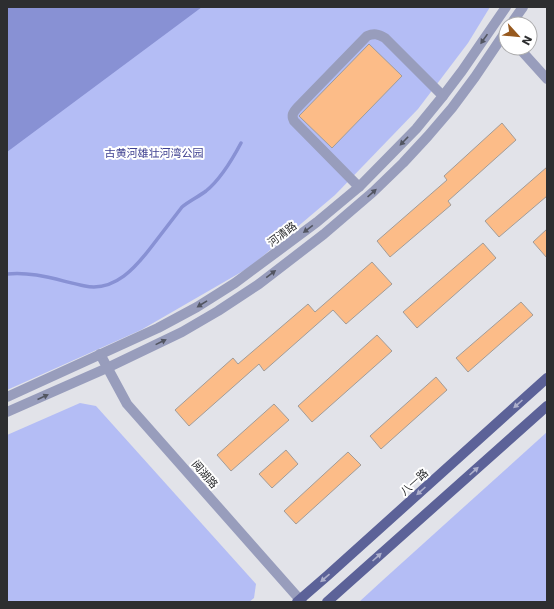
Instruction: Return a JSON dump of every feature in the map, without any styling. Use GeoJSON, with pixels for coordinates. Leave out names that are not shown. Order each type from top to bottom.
{"type":"FeatureCollection","features":[{"type":"Feature","properties":{"kind":"main road","name":"八一路"},"geometry":{"type":"LineString","coordinates":[[300,601],[547,378]]}},
{"type":"Feature","properties":{"kind":"main road"},"geometry":{"type":"LineString","coordinates":[[327,602],[547,406]]}},
{"type":"Feature","properties":{"kind":"street","name":"河清路"},"geometry":{"type":"LineString","coordinates":[[7,397],[158,328],[197,307],[274,255],[317,222],[359,187],[416,129],[443,96],[506,7]]}},
{"type":"Feature","properties":{"kind":"street"},"geometry":{"type":"LineString","coordinates":[[517,16],[523,7]]}},
{"type":"Feature","properties":{"kind":"street"},"geometry":{"type":"LineString","coordinates":[[359,187],[294,121],[292,117],[297,108],[367,36],[374,34],[378,34],[384,38],[443,96]]}},
{"type":"Feature","properties":{"kind":"street"},"geometry":{"type":"LineString","coordinates":[[7,412],[107,368],[182,332],[218,311],[259,284],[324,234],[373,192],[403,163],[452,108],[498,44]]}},
{"type":"Feature","properties":{"kind":"street"},"geometry":{"type":"LineString","coordinates":[[526,56],[547,79]]}},
{"type":"Feature","properties":{"kind":"street","name":"阅湖路"},"geometry":{"type":"LineString","coordinates":[[100,354],[127,404],[300,601]]}},
{"type":"Feature","properties":{"kind":"green space","name":"古黄河雄壮河湾公园"},"geometry":{"type":"Polygon","coordinates":[[[7,7],[490,7],[468,43],[418,109],[335,195],[250,267],[141,330],[7,390],[7,7]]]}},
{"type":"Feature","properties":{"kind":"green space"},"geometry":{"type":"Polygon","coordinates":[[[80,403],[96,406],[256,584],[254,598],[249,602],[7,602],[7,435],[80,403]]]}},
{"type":"Feature","properties":{"kind":"green space"},"geometry":{"type":"Polygon","coordinates":[[[547,432],[547,602],[359,602],[383,580],[547,432]]]}},
{"type":"Feature","properties":{"kind":"shaded area"},"geometry":{"type":"Polygon","coordinates":[[[7,7],[202,7],[7,152],[7,7]]]}},
{"type":"Feature","properties":{"kind":"building"},"geometry":{"type":"Polygon","coordinates":[[[369,44],[402,76],[332,148],[299,116],[369,44]]]}},
{"type":"Feature","properties":{"kind":"building"},"geometry":{"type":"Polygon","coordinates":[[[502,123],[516,140],[448,201],[451,205],[390,257],[377,241],[447,180],[444,176],[502,123]]]}},
{"type":"Feature","properties":{"kind":"building"},"geometry":{"type":"Polygon","coordinates":[[[547,167],[547,196],[499,237],[485,221],[547,167]]]}},
{"type":"Feature","properties":{"kind":"building"},"geometry":{"type":"Polygon","coordinates":[[[547,229],[547,258],[533,242],[547,229]]]}},
{"type":"Feature","properties":{"kind":"building"},"geometry":{"type":"Polygon","coordinates":[[[483,243],[496,258],[417,328],[403,312],[483,243]]]}},
{"type":"Feature","properties":{"kind":"building"},"geometry":{"type":"Polygon","coordinates":[[[372,262],[392,284],[346,324],[333,310],[264,371],[259,364],[189,426],[175,410],[233,358],[238,364],[308,304],[315,312],[372,262]]]}},
{"type":"Feature","properties":{"kind":"building"},"geometry":{"type":"Polygon","coordinates":[[[521,302],[533,315],[468,372],[456,358],[521,302]]]}},
{"type":"Feature","properties":{"kind":"building"},"geometry":{"type":"Polygon","coordinates":[[[377,335],[392,351],[312,422],[298,406],[377,335]]]}},
{"type":"Feature","properties":{"kind":"building"},"geometry":{"type":"Polygon","coordinates":[[[436,377],[447,390],[381,449],[370,436],[436,377]]]}},
{"type":"Feature","properties":{"kind":"building"},"geometry":{"type":"Polygon","coordinates":[[[274,404],[289,420],[231,471],[217,455],[274,404]]]}},
{"type":"Feature","properties":{"kind":"building"},"geometry":{"type":"Polygon","coordinates":[[[286,450],[298,464],[272,488],[259,474],[286,450]]]}},
{"type":"Feature","properties":{"kind":"building"},"geometry":{"type":"Polygon","coordinates":[[[348,452],[361,465],[296,524],[284,511],[348,452]]]}},
{"type":"Feature","properties":{"kind":"waterway"},"geometry":{"type":"LineString","coordinates":[[7,274],[17,273],[37,275],[85,286],[96,287],[115,282],[139,262],[182,207],[206,191],[217,181],[241,143]]}}]}
